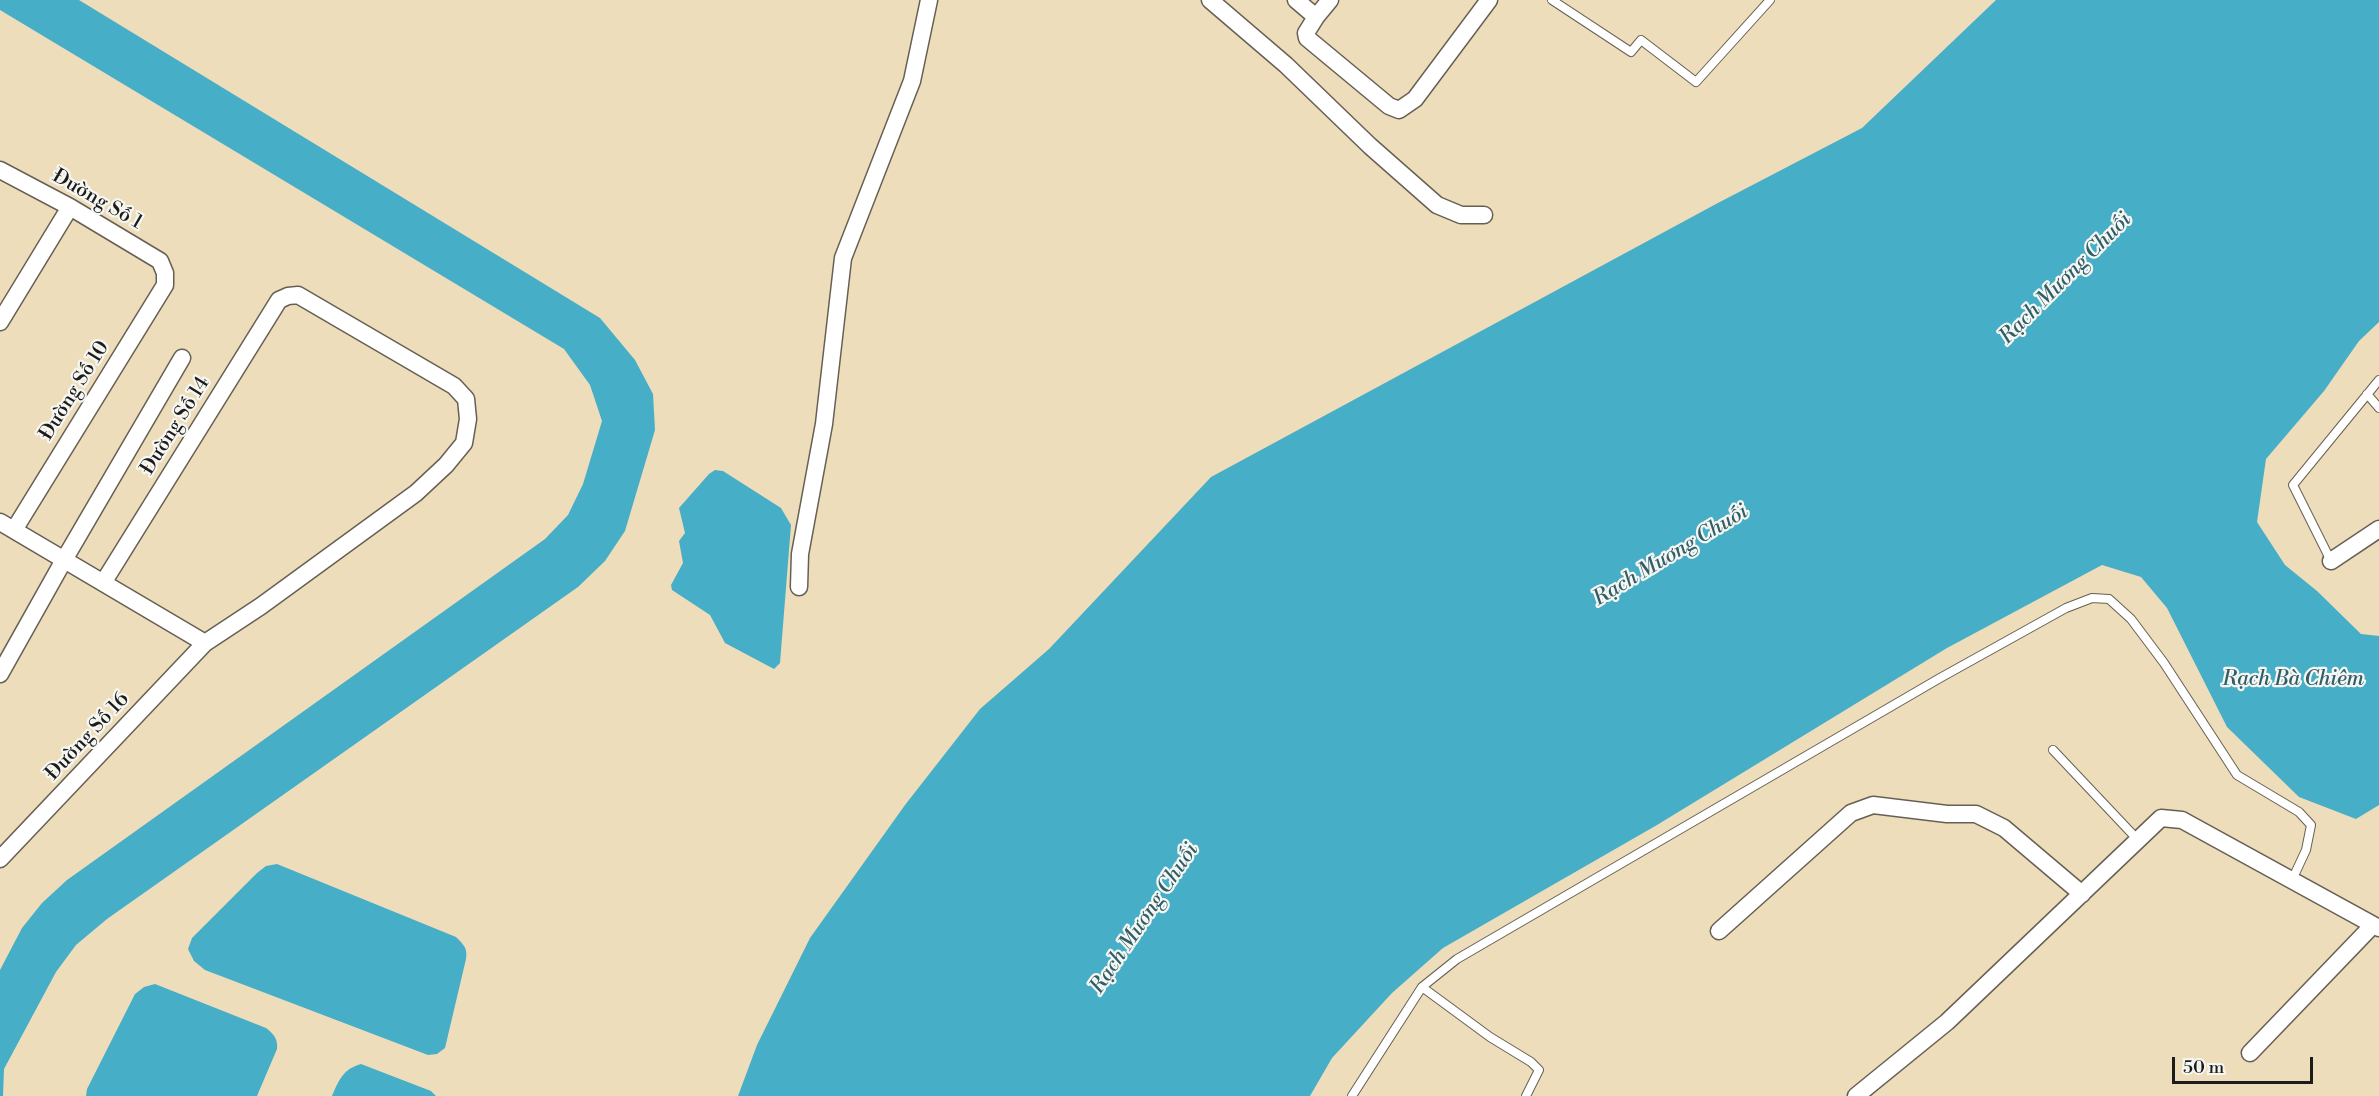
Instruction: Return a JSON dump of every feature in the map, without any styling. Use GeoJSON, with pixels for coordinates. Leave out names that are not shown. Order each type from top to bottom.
{"type":"FeatureCollection","features":[{"type":"Feature","properties":{"kind":"street"},"geometry":{"type":"LineString","coordinates":[[799,587],[800,554],[824,424],[843,258],[912,81],[929,0]]}},
{"type":"Feature","properties":{"kind":"street"},"geometry":{"type":"LineString","coordinates":[[1210,0],[1286,65],[1370,146],[1437,205],[1461,215],[1484,215]]}},
{"type":"Feature","properties":{"kind":"street"},"geometry":{"type":"LineString","coordinates":[[1296,0],[1316,17]]}},
{"type":"Feature","properties":{"kind":"street"},"geometry":{"type":"LineString","coordinates":[[1330,0],[1306,33],[1307,38],[1389,106],[1399,110],[1415,99],[1489,0]]}},
{"type":"Feature","properties":{"kind":"street","name":"Đường Số 1"},"geometry":{"type":"LineString","coordinates":[[0,170],[70,207],[160,261],[165,273]]}},
{"type":"Feature","properties":{"kind":"street"},"geometry":{"type":"LineString","coordinates":[[0,322],[70,207]]}},
{"type":"Feature","properties":{"kind":"street","name":"Đường Số 10"},"geometry":{"type":"LineString","coordinates":[[7,526],[165,285],[165,273]]}},
{"type":"Feature","properties":{"kind":"street","name":"Đường Số 14"},"geometry":{"type":"LineString","coordinates":[[104,583],[279,300],[288,296]]}},
{"type":"Feature","properties":{"kind":"street","name":"Đường Số 16"},"geometry":{"type":"LineString","coordinates":[[0,859],[205,643],[261,606],[416,493],[446,465],[464,442],[468,419],[466,399],[454,386],[298,296],[288,296]]}},
{"type":"Feature","properties":{"kind":"street"},"geometry":{"type":"LineString","coordinates":[[0,674],[182,358]]}},
{"type":"Feature","properties":{"kind":"street"},"geometry":{"type":"LineString","coordinates":[[7,526],[205,643]]}},
{"type":"Feature","properties":{"kind":"street"},"geometry":{"type":"LineString","coordinates":[[2331,561],[2379,529]]}},
{"type":"Feature","properties":{"kind":"street"},"geometry":{"type":"LineString","coordinates":[[1719,931],[1851,813],[1873,805],[1947,814],[1976,814],[2004,828],[2082,894]]}},
{"type":"Feature","properties":{"kind":"street"},"geometry":{"type":"LineString","coordinates":[[1856,1096],[1947,1022],[2161,818],[2182,820],[2376,927],[2250,1053]]}},
{"type":"Feature","properties":{"kind":"lane"},"geometry":{"type":"LineString","coordinates":[[1552,0],[1631,52],[1641,40],[1696,82],[1770,0]]}},
{"type":"Feature","properties":{"kind":"lane"},"geometry":{"type":"LineString","coordinates":[[2331,561],[2293,485],[2379,380]]}},
{"type":"Feature","properties":{"kind":"lane"},"geometry":{"type":"LineString","coordinates":[[2367,394],[2379,408]]}},
{"type":"Feature","properties":{"kind":"lane"},"geometry":{"type":"LineString","coordinates":[[1352,1096],[1422,987],[1457,959],[1940,678],[2066,608],[2092,598],[2109,599],[2131,619],[2164,663],[2237,775],[2299,812],[2311,825],[2306,850],[2292,880]]}},
{"type":"Feature","properties":{"kind":"lane"},"geometry":{"type":"LineString","coordinates":[[2053,750],[2138,840]]}},
{"type":"Feature","properties":{"kind":"lane"},"geometry":{"type":"LineString","coordinates":[[1422,987],[1490,1037],[1531,1062],[1539,1070],[1526,1096]]}},
{"type":"Feature","properties":{"kind":"water"},"geometry":{"type":"Polygon","coordinates":[[[0,0],[79,0],[600,318],[635,360],[653,394],[655,430],[625,531],[605,561],[578,587],[107,919],[76,945],[56,972],[4,1069],[3,1096],[0,1096],[0,970],[22,928],[42,903],[67,880],[545,539],[568,515],[583,484],[602,421],[590,385],[564,349],[0,10],[0,0]]]}},
{"type":"Feature","properties":{"kind":"water"},"geometry":{"type":"Polygon","coordinates":[[[1996,0],[2379,0],[2379,322],[2359,341],[2324,391],[2266,459],[2257,522],[2285,565],[2317,591],[2361,634],[2379,636],[2379,805],[2356,819],[2299,797],[2227,727],[2167,608],[2141,577],[2102,565],[1947,648],[1657,825],[1443,948],[1392,993],[1332,1058],[1310,1096],[738,1096],[757,1045],[810,938],[905,805],[980,709],[1049,649],[1211,477],[1716,204],[1862,128],[1996,0]]]}},
{"type":"Feature","properties":{"kind":"water"},"geometry":{"type":"Polygon","coordinates":[[[715,470],[723,471],[781,508],[791,525],[780,663],[774,669],[725,643],[710,615],[672,590],[671,585],[683,563],[679,541],[685,533],[679,508],[715,470]]]}},
{"type":"Feature","properties":{"kind":"water"},"geometry":{"type":"Polygon","coordinates":[[[277,864],[456,937],[461,942],[466,949],[466,959],[445,1048],[437,1054],[428,1055],[205,970],[194,961],[188,949],[192,938],[257,873],[266,866],[277,864]]]}},
{"type":"Feature","properties":{"kind":"water"},"geometry":{"type":"Polygon","coordinates":[[[155,984],[271,1032],[276,1040],[277,1049],[257,1096],[86,1096],[87,1089],[135,994],[144,987],[155,984]]]}},
{"type":"Feature","properties":{"kind":"water"},"geometry":{"type":"Polygon","coordinates":[[[361,1064],[431,1091],[436,1096],[332,1096],[346,1072],[361,1064]]]}},
{"type":"Feature","properties":{"kind":"water label","name":"Rạch Mương Chuối"},"geometry":{"type":"Point","coordinates":[2066,279]}},
{"type":"Feature","properties":{"kind":"water label","name":"Rạch Mương Chuối"},"geometry":{"type":"Point","coordinates":[1671,556]}},
{"type":"Feature","properties":{"kind":"water label","name":"Rạch Bà Chiêm"},"geometry":{"type":"Point","coordinates":[2293,680]}},
{"type":"Feature","properties":{"kind":"water label","name":"Rạch Mương Chuối"},"geometry":{"type":"Point","coordinates":[1145,919]}}]}
